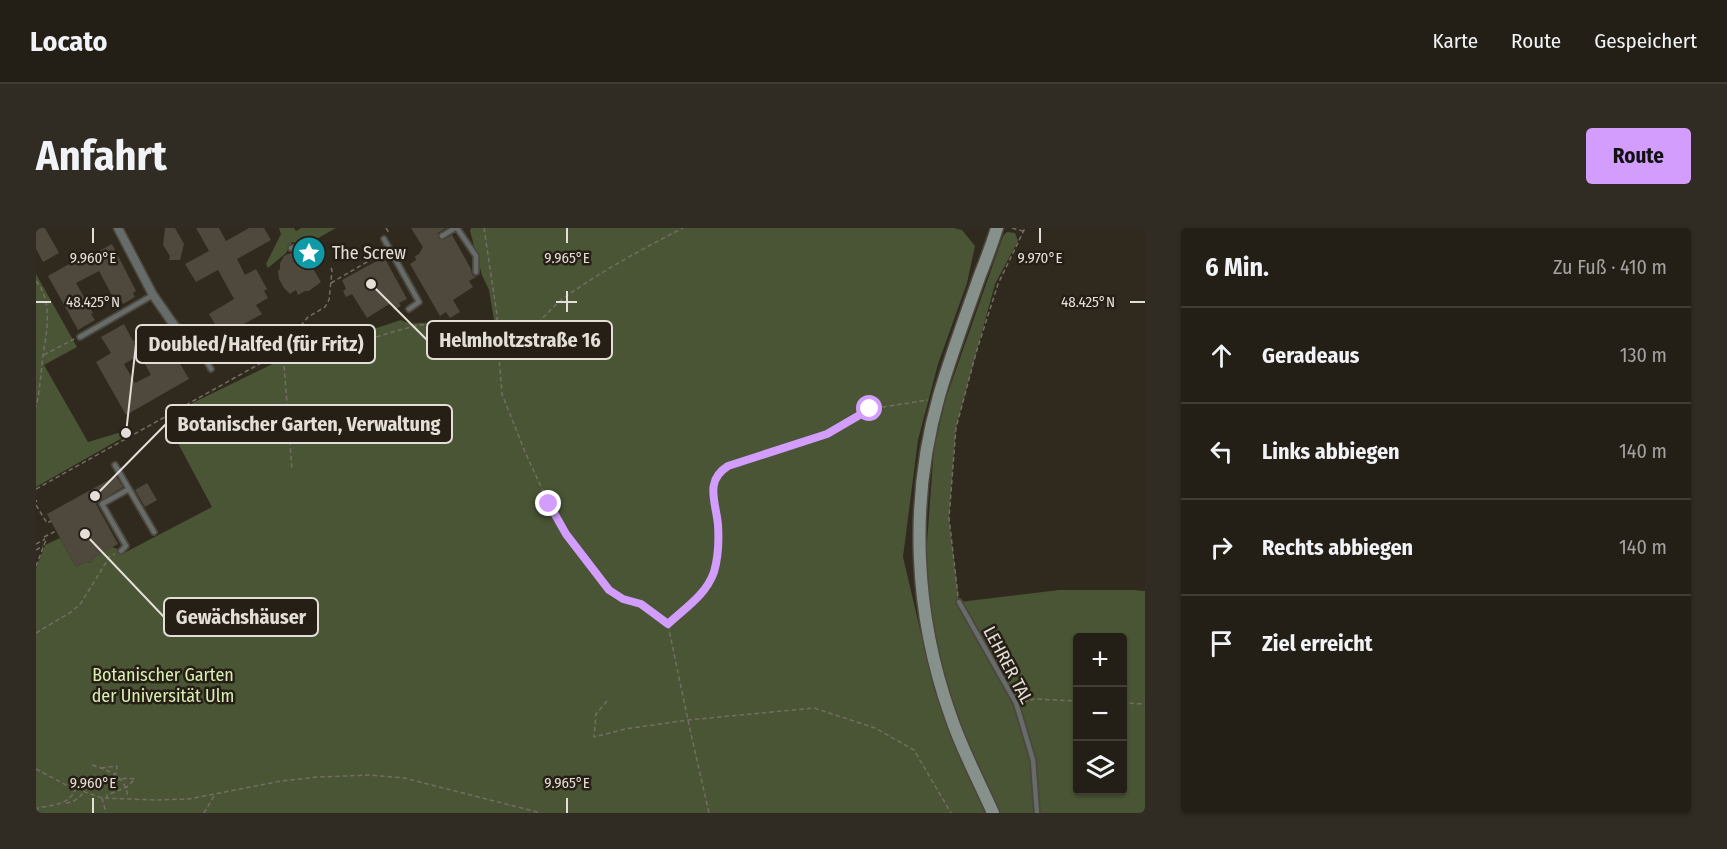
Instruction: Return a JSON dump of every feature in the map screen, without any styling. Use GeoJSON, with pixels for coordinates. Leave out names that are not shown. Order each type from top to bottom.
{"type":"FeatureCollection","features":[{"type":"Feature","properties":{"kind":"street"},"geometry":{"type":"LineString","coordinates":[[118,228],[153,295],[174,325]]}},
{"type":"Feature","properties":{"kind":"street"},"geometry":{"type":"LineString","coordinates":[[993,813],[951,718],[936,668],[922,597],[919,554],[920,508],[927,448],[938,399],[997,228]]}},
{"type":"Feature","properties":{"kind":"lane"},"geometry":{"type":"LineString","coordinates":[[442,236],[456,228],[476,256],[476,272]]}},
{"type":"Feature","properties":{"kind":"lane"},"geometry":{"type":"LineString","coordinates":[[386,242],[419,302],[409,309]]}},
{"type":"Feature","properties":{"kind":"lane"},"geometry":{"type":"LineString","coordinates":[[291,248],[317,244],[320,248]]}},
{"type":"Feature","properties":{"kind":"lane"},"geometry":{"type":"LineString","coordinates":[[79,337],[153,295]]}},
{"type":"Feature","properties":{"kind":"lane"},"geometry":{"type":"LineString","coordinates":[[174,325],[190,332],[212,369]]}},
{"type":"Feature","properties":{"kind":"lane"},"geometry":{"type":"LineString","coordinates":[[115,465],[154,532]]}},
{"type":"Feature","properties":{"kind":"lane"},"geometry":{"type":"LineString","coordinates":[[121,551],[126,546],[102,504],[129,489]]}},
{"type":"Feature","properties":{"kind":"lane","name":"LEHRER TAL"},"geometry":{"type":"LineString","coordinates":[[959,602],[1016,704],[1033,760],[1037,813]]}},
{"type":"Feature","properties":{"kind":"path"},"geometry":{"type":"LineString","coordinates":[[331,284],[387,251],[386,242],[393,241],[386,228]]}},
{"type":"Feature","properties":{"kind":"path"},"geometry":{"type":"LineString","coordinates":[[483,228],[497,315],[502,394],[546,498],[566,534],[609,590],[623,599],[641,604],[668,624],[709,813]]}},
{"type":"Feature","properties":{"kind":"path"},"geometry":{"type":"LineString","coordinates":[[36,489],[174,410],[211,392],[283,349],[319,351],[424,324],[509,332],[525,329],[548,314],[562,299],[632,254],[683,228]]}},
{"type":"Feature","properties":{"kind":"path"},"geometry":{"type":"LineString","coordinates":[[959,602],[949,518],[956,428],[976,353],[998,284],[1025,230],[1012,228]]}},
{"type":"Feature","properties":{"kind":"path"},"geometry":{"type":"LineString","coordinates":[[288,348],[295,333],[308,317],[324,307],[329,300],[331,267]]}},
{"type":"Feature","properties":{"kind":"path"},"geometry":{"type":"LineString","coordinates":[[36,281],[41,287],[47,306],[46,338],[36,407]]}},
{"type":"Feature","properties":{"kind":"path"},"geometry":{"type":"LineString","coordinates":[[43,356],[79,337]]}},
{"type":"Feature","properties":{"kind":"path"},"geometry":{"type":"LineString","coordinates":[[283,349],[292,470]]}},
{"type":"Feature","properties":{"kind":"path"},"geometry":{"type":"LineString","coordinates":[[668,624],[708,585],[714,570],[718,526],[712,488],[720,471],[728,466],[827,434],[870,409],[938,399]]}},
{"type":"Feature","properties":{"kind":"path"},"geometry":{"type":"LineString","coordinates":[[36,502],[47,523],[51,521]]}},
{"type":"Feature","properties":{"kind":"path"},"geometry":{"type":"LineString","coordinates":[[36,544],[56,531]]}},
{"type":"Feature","properties":{"kind":"path"},"geometry":{"type":"LineString","coordinates":[[36,566],[45,545],[45,539]]}},
{"type":"Feature","properties":{"kind":"path"},"geometry":{"type":"LineString","coordinates":[[36,550],[45,545]]}},
{"type":"Feature","properties":{"kind":"path"},"geometry":{"type":"LineString","coordinates":[[36,633],[71,612],[81,603],[110,556],[121,551]]}},
{"type":"Feature","properties":{"kind":"path"},"geometry":{"type":"LineString","coordinates":[[1016,704],[1035,699],[1073,701]]}},
{"type":"Feature","properties":{"kind":"path"},"geometry":{"type":"LineString","coordinates":[[607,701],[596,714],[594,737],[626,729],[688,720],[814,708],[875,728],[914,750],[951,813]]}},
{"type":"Feature","properties":{"kind":"path"},"geometry":{"type":"LineString","coordinates":[[1127,703],[1145,704]]}},
{"type":"Feature","properties":{"kind":"path"},"geometry":{"type":"LineString","coordinates":[[92,765],[115,774],[122,780],[127,787],[128,799]]}},
{"type":"Feature","properties":{"kind":"path"},"geometry":{"type":"LineString","coordinates":[[101,768],[117,766],[118,771],[111,780],[135,779],[127,787],[107,795],[107,798]]}},
{"type":"Feature","properties":{"kind":"path"},"geometry":{"type":"LineString","coordinates":[[36,769],[76,789],[102,798],[189,799],[280,781],[318,777],[370,776],[412,780],[542,813]]}},
{"type":"Feature","properties":{"kind":"path"},"geometry":{"type":"LineString","coordinates":[[63,803],[76,789]]}},
{"type":"Feature","properties":{"kind":"path"},"geometry":{"type":"LineString","coordinates":[[36,811],[38,808],[69,803],[82,795],[84,791]]}},
{"type":"Feature","properties":{"kind":"path"},"geometry":{"type":"LineString","coordinates":[[204,813],[215,795]]}},
{"type":"Feature","properties":{"kind":"path"},"geometry":{"type":"LineString","coordinates":[[102,798],[106,813]]}},
{"type":"Feature","properties":{"kind":"green space"},"geometry":{"type":"Polygon","coordinates":[[[279,228],[294,228],[296,231],[301,228],[336,228],[313,241],[292,242],[286,253],[268,268],[266,264],[281,234],[279,228]]]}},
{"type":"Feature","properties":{"kind":"green space","name":"Botanischer Garten der Universität Ulm"},"geometry":{"type":"Polygon","coordinates":[[[471,228],[954,228],[962,230],[975,246],[967,283],[938,364],[918,440],[903,557],[934,689],[989,813],[36,813],[36,568],[45,545],[60,538],[76,567],[85,562],[91,563],[94,557],[112,547],[126,552],[212,507],[164,417],[299,351],[401,320],[412,323],[495,326],[489,290],[482,275],[471,228]]]}},
{"type":"Feature","properties":{"kind":"green space"},"geometry":{"type":"Polygon","coordinates":[[[1007,232],[1015,233],[1018,241],[995,284],[956,428],[949,518],[959,602],[1059,590],[1145,591],[1145,813],[999,813],[966,739],[944,675],[927,597],[926,557],[934,447],[946,398],[1003,236],[1007,232]]]}},
{"type":"Feature","properties":{"kind":"green space"},"geometry":{"type":"Polygon","coordinates":[[[36,274],[77,347],[44,365],[88,442],[125,431],[129,434],[36,487],[36,274]]]}},
{"type":"Feature","properties":{"kind":"building"},"geometry":{"type":"Polygon","coordinates":[[[36,228],[45,228],[59,253],[43,262],[36,249],[36,228]]]}},
{"type":"Feature","properties":{"kind":"building"},"geometry":{"type":"Polygon","coordinates":[[[165,228],[175,228],[184,244],[180,260],[169,260],[170,256],[163,245],[165,228]]]}},
{"type":"Feature","properties":{"kind":"building"},"geometry":{"type":"Polygon","coordinates":[[[196,228],[219,228],[226,241],[249,228],[264,228],[271,240],[237,259],[245,275],[256,269],[267,289],[264,291],[268,298],[256,305],[262,314],[223,338],[209,314],[234,299],[218,270],[196,282],[185,264],[209,251],[196,228]]]}},
{"type":"Feature","properties":{"kind":"building"},"geometry":{"type":"Polygon","coordinates":[[[411,228],[446,228],[438,233],[438,238],[443,240],[452,235],[472,275],[476,277],[469,281],[473,287],[453,300],[460,312],[450,318],[446,312],[440,316],[410,264],[416,260],[415,256],[423,247],[411,228]]]}},
{"type":"Feature","properties":{"kind":"building"},"geometry":{"type":"Polygon","coordinates":[[[112,244],[136,291],[133,293],[135,297],[123,304],[119,296],[114,299],[99,271],[76,283],[95,320],[78,330],[48,276],[87,254],[88,257],[112,244]]]}},
{"type":"Feature","properties":{"kind":"building"},"geometry":{"type":"Polygon","coordinates":[[[303,251],[321,282],[309,291],[298,295],[296,290],[290,294],[279,279],[280,263],[284,256],[303,251]]]}},
{"type":"Feature","properties":{"kind":"building"},"geometry":{"type":"Polygon","coordinates":[[[384,257],[407,299],[399,303],[401,306],[394,310],[391,303],[367,318],[352,294],[346,297],[343,291],[346,289],[342,280],[384,257]]]}},
{"type":"Feature","properties":{"kind":"building"},"geometry":{"type":"Polygon","coordinates":[[[124,324],[133,341],[158,326],[189,379],[126,415],[96,362],[111,353],[101,337],[124,324]],[[140,355],[124,364],[135,383],[151,375],[140,355]]]}},
{"type":"Feature","properties":{"kind":"building"},"geometry":{"type":"Polygon","coordinates":[[[116,476],[123,487],[96,504],[118,544],[94,557],[91,563],[85,562],[76,567],[47,514],[116,476]]]}},
{"type":"Feature","properties":{"kind":"building"},"geometry":{"type":"Polygon","coordinates":[[[147,483],[157,500],[145,507],[135,490],[147,483]]]}},
{"type":"Feature","properties":{"kind":"place","name":"The Screw"},"geometry":{"type":"Point","coordinates":[309,253]}},
{"type":"Feature","properties":{"kind":"place","name":"Helmholtzstraße 16"},"geometry":{"type":"Point","coordinates":[371,284]}},
{"type":"Feature","properties":{"kind":"place","name":"Doubled/Halfed (für Fritz)"},"geometry":{"type":"Point","coordinates":[126,433]}},
{"type":"Feature","properties":{"kind":"place","name":"Botanischer Garten, Verwaltung"},"geometry":{"type":"Point","coordinates":[95,496]}},
{"type":"Feature","properties":{"kind":"place","name":"Gewächshäuser"},"geometry":{"type":"Point","coordinates":[85,534]}},
{"type":"Feature","properties":{"kind":"route"},"geometry":{"type":"LineString","coordinates":[[549,504],[566,534],[609,590],[623,599],[641,604],[668,624],[708,585],[714,570],[718,526],[712,488],[720,471],[728,466],[827,434],[870,409]]}}]}
